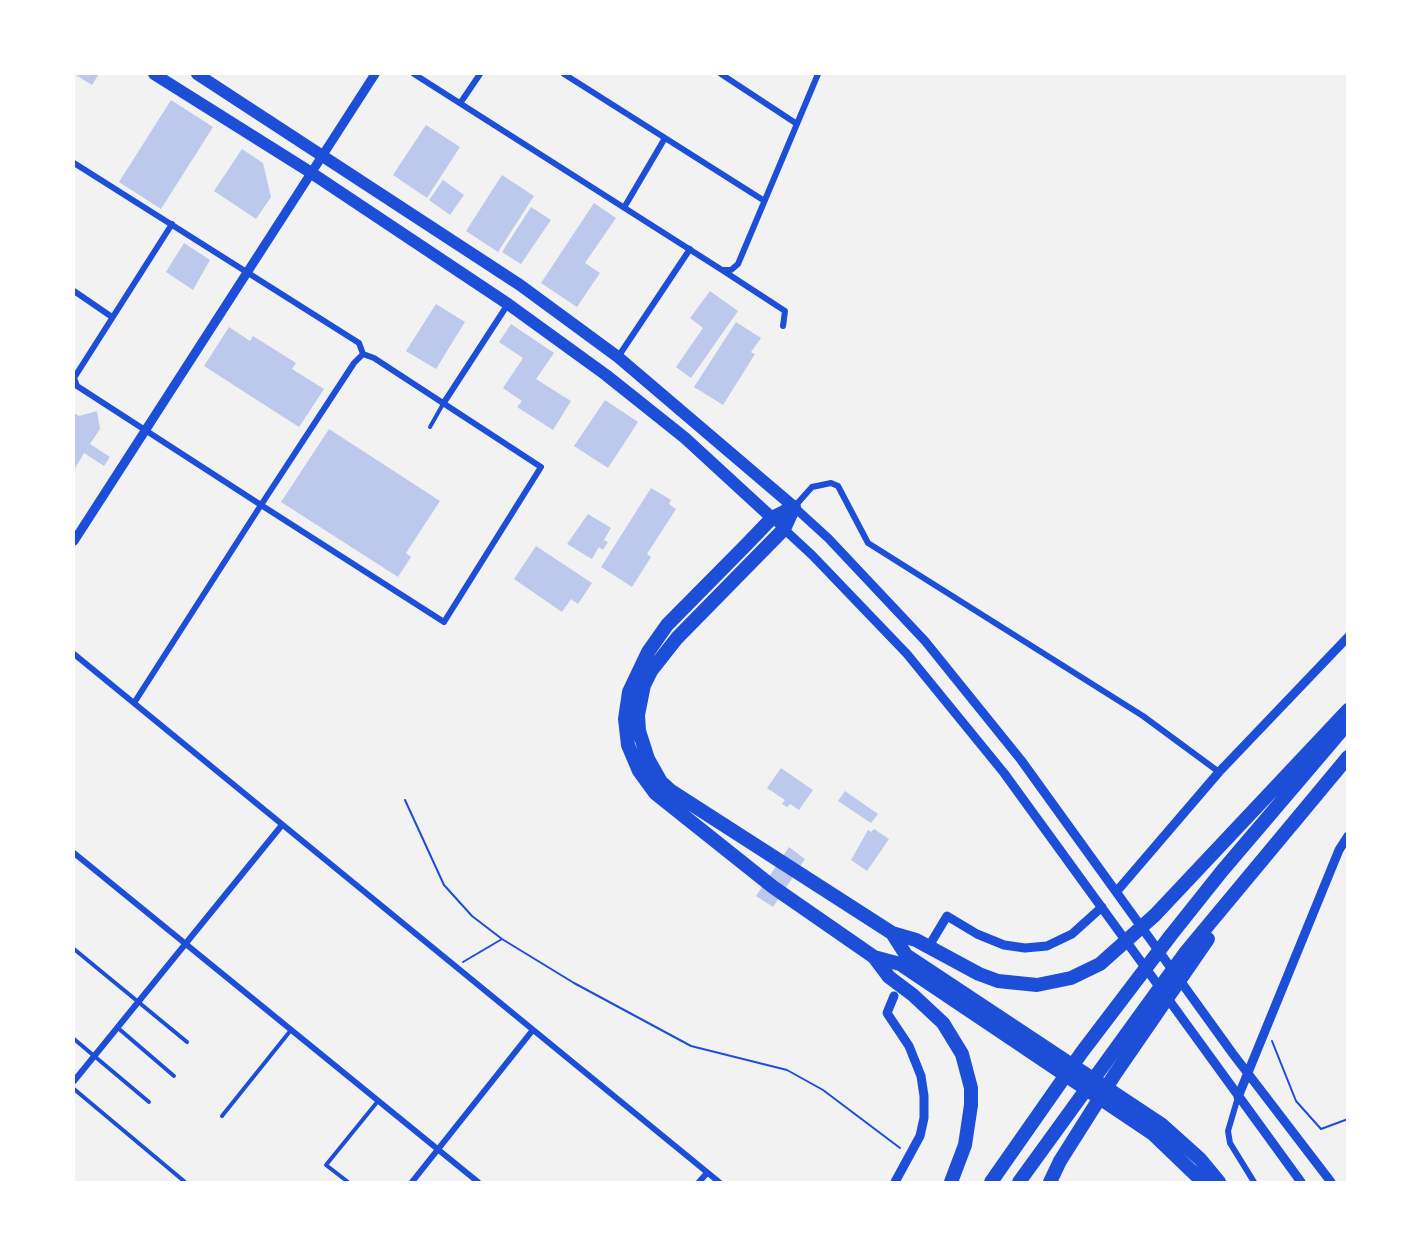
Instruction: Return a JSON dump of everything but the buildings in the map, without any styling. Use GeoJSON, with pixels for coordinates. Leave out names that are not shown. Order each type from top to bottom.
{"type":"FeatureCollection","features":[{"type":"Feature","properties":{"kind":"highway"},"geometry":{"type":"LineString","coordinates":[[154,74],[310,172],[508,304],[606,375],[685,438],[772,518]]}},
{"type":"Feature","properties":{"kind":"highway"},"geometry":{"type":"LineString","coordinates":[[197,74],[511,279],[618,357],[794,507]]}},
{"type":"Feature","properties":{"kind":"highway"},"geometry":{"type":"LineString","coordinates":[[794,507],[772,518],[683,608],[648,652],[628,692],[625,719],[628,745],[639,771],[656,793],[773,887],[874,957],[889,977],[914,995],[943,1023],[962,1054],[968,1072],[971,1105],[969,1125],[951,1182]]}},
{"type":"Feature","properties":{"kind":"highway"},"geometry":{"type":"LineString","coordinates":[[794,507],[783,529],[677,638],[651,671],[644,685],[638,715],[642,745],[654,772],[671,791],[892,933],[916,940],[979,974],[1017,984],[1037,985],[1071,978],[1086,972],[1115,953],[1155,915],[1347,710]]}},
{"type":"Feature","properties":{"kind":"highway"},"geometry":{"type":"LineString","coordinates":[[991,1182],[1056,1087],[1171,934],[1222,870],[1347,723]]}},
{"type":"Feature","properties":{"kind":"highway"},"geometry":{"type":"LineString","coordinates":[[1019,1182],[1102,1065],[1153,1006],[1278,839],[1347,757]]}},
{"type":"Feature","properties":{"kind":"highway"},"geometry":{"type":"LineString","coordinates":[[892,933],[906,955],[1161,1124],[1200,1159],[1219,1182]]}},
{"type":"Feature","properties":{"kind":"highway"},"geometry":{"type":"LineString","coordinates":[[874,957],[900,964],[1153,1134],[1203,1182]]}},
{"type":"Feature","properties":{"kind":"highway"},"geometry":{"type":"LineString","coordinates":[[1050,1182],[1153,1006]]}},
{"type":"Feature","properties":{"kind":"street"},"geometry":{"type":"LineString","coordinates":[[74,541],[144,429],[375,74]]}},
{"type":"Feature","properties":{"kind":"street"},"geometry":{"type":"LineString","coordinates":[[414,74],[625,206],[785,311],[783,326]]}},
{"type":"Feature","properties":{"kind":"street"},"geometry":{"type":"LineString","coordinates":[[461,102],[480,74]]}},
{"type":"Feature","properties":{"kind":"street"},"geometry":{"type":"LineString","coordinates":[[564,74],[763,200]]}},
{"type":"Feature","properties":{"kind":"street"},"geometry":{"type":"LineString","coordinates":[[721,74],[797,124]]}},
{"type":"Feature","properties":{"kind":"street"},"geometry":{"type":"LineString","coordinates":[[722,270],[730,270],[738,264],[818,74]]}},
{"type":"Feature","properties":{"kind":"street"},"geometry":{"type":"LineString","coordinates":[[625,206],[666,138]]}},
{"type":"Feature","properties":{"kind":"street"},"geometry":{"type":"LineString","coordinates":[[74,163],[359,343],[363,354]]}},
{"type":"Feature","properties":{"kind":"street"},"geometry":{"type":"LineString","coordinates":[[172,224],[74,378],[77,386],[444,622],[542,467],[374,358],[363,354]]}},
{"type":"Feature","properties":{"kind":"street"},"geometry":{"type":"LineString","coordinates":[[618,357],[690,249]]}},
{"type":"Feature","properties":{"kind":"street"},"geometry":{"type":"LineString","coordinates":[[74,291],[112,317]]}},
{"type":"Feature","properties":{"kind":"street"},"geometry":{"type":"LineString","coordinates":[[443,404],[508,304]]}},
{"type":"Feature","properties":{"kind":"street"},"geometry":{"type":"LineString","coordinates":[[134,703],[354,363],[363,354]]}},
{"type":"Feature","properties":{"kind":"street"},"geometry":{"type":"LineString","coordinates":[[1219,772],[1143,716],[868,543],[838,486],[831,483],[812,487],[794,507],[828,538],[926,641],[1022,760],[1247,1073],[1331,1182]]}},
{"type":"Feature","properties":{"kind":"street"},"geometry":{"type":"LineString","coordinates":[[772,518],[812,555],[907,654],[1023,798],[1301,1182]]}},
{"type":"Feature","properties":{"kind":"street"},"geometry":{"type":"LineString","coordinates":[[1117,891],[1219,772],[1347,637]]}},
{"type":"Feature","properties":{"kind":"street"},"geometry":{"type":"LineString","coordinates":[[74,654],[457,967],[531,1031],[719,1182]]}},
{"type":"Feature","properties":{"kind":"street"},"geometry":{"type":"LineString","coordinates":[[74,1081],[282,825]]}},
{"type":"Feature","properties":{"kind":"street"},"geometry":{"type":"LineString","coordinates":[[1254,1182],[1230,1143],[1228,1131],[1247,1073],[1339,850],[1347,836]]}},
{"type":"Feature","properties":{"kind":"street"},"geometry":{"type":"LineString","coordinates":[[74,853],[478,1182]]}},
{"type":"Feature","properties":{"kind":"street"},"geometry":{"type":"LineString","coordinates":[[932,940],[947,916],[977,934],[1004,945],[1025,948],[1047,946],[1072,934],[1102,908]]}},
{"type":"Feature","properties":{"kind":"street"},"geometry":{"type":"LineString","coordinates":[[894,996],[887,1013],[909,1047],[921,1076],[924,1096],[924,1118],[920,1136],[895,1182]]}},
{"type":"Feature","properties":{"kind":"street"},"geometry":{"type":"LineString","coordinates":[[412,1182],[531,1031]]}},
{"type":"Feature","properties":{"kind":"street"},"geometry":{"type":"LineString","coordinates":[[699,1182],[707,1173]]}},
{"type":"Feature","properties":{"kind":"lane"},"geometry":{"type":"LineString","coordinates":[[430,428],[443,404]]}},
{"type":"Feature","properties":{"kind":"lane"},"geometry":{"type":"LineString","coordinates":[[74,948],[187,1042]]}},
{"type":"Feature","properties":{"kind":"lane"},"geometry":{"type":"LineString","coordinates":[[118,1028],[174,1076]]}},
{"type":"Feature","properties":{"kind":"lane"},"geometry":{"type":"LineString","coordinates":[[222,1116],[291,1029]]}},
{"type":"Feature","properties":{"kind":"lane"},"geometry":{"type":"LineString","coordinates":[[74,1039],[149,1102]]}},
{"type":"Feature","properties":{"kind":"lane"},"geometry":{"type":"LineString","coordinates":[[74,1089],[185,1182]]}},
{"type":"Feature","properties":{"kind":"lane"},"geometry":{"type":"LineString","coordinates":[[348,1182],[326,1165],[378,1101]]}},
{"type":"Feature","properties":{"kind":"path"},"geometry":{"type":"LineString","coordinates":[[405,800],[444,885],[472,916],[502,939],[574,983],[691,1046],[787,1070],[823,1090],[910,1155]]}},
{"type":"Feature","properties":{"kind":"path"},"geometry":{"type":"LineString","coordinates":[[457,967],[482,949],[502,939]]}},
{"type":"Feature","properties":{"kind":"path"},"geometry":{"type":"LineString","coordinates":[[1265,1032],[1276,1047],[1296,1101],[1320,1129],[1347,1119]]}}]}
